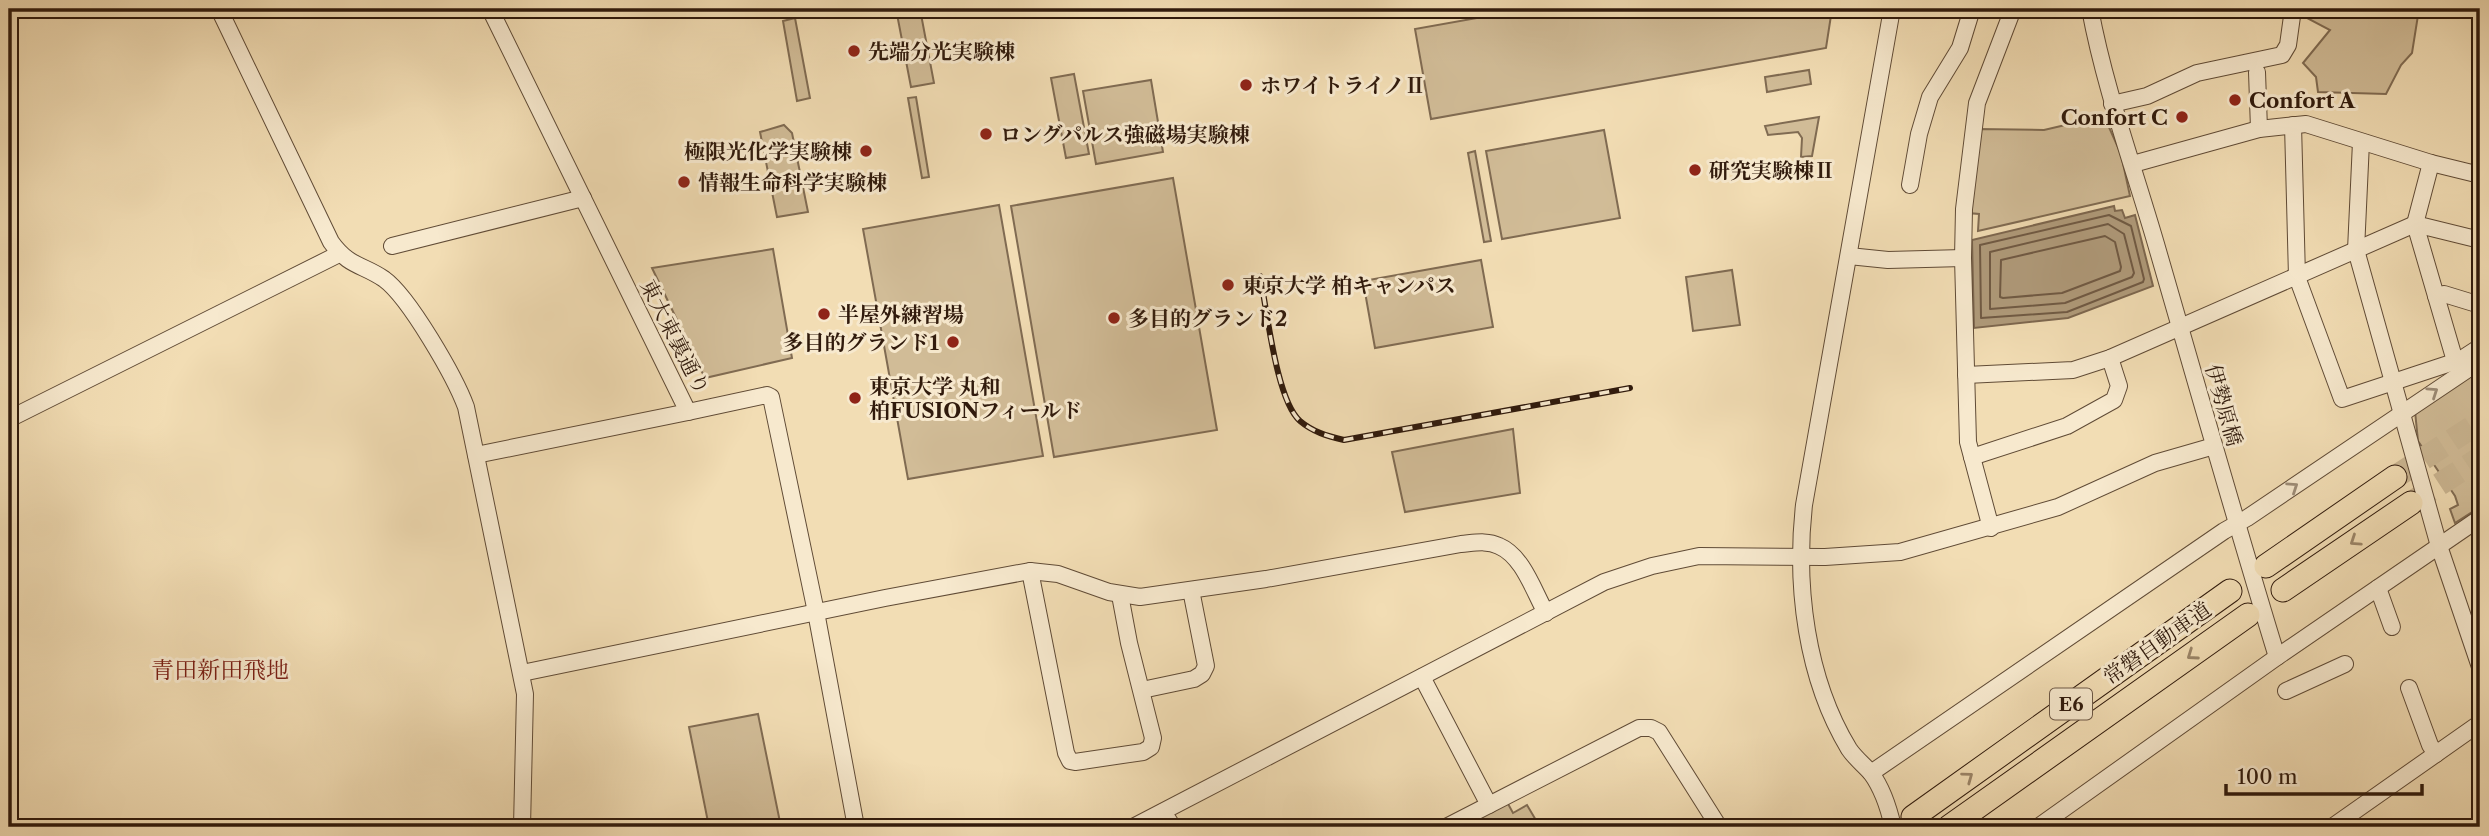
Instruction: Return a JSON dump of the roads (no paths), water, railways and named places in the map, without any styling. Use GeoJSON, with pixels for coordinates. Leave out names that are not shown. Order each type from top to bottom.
{"type":"FeatureCollection","features":[{"type":"Feature","properties":{"kind":"highway"},"geometry":{"type":"LineString","coordinates":[[2266,566],[2395,477]]}},
{"type":"Feature","properties":{"kind":"highway"},"geometry":{"type":"LineString","coordinates":[[2283,590],[2411,503]]}},
{"type":"Feature","properties":{"kind":"highway","name":"常磐自動車道"},"geometry":{"type":"LineString","coordinates":[[1903,822],[2230,591]]}},
{"type":"Feature","properties":{"kind":"highway","name":"常磐自動車道"},"geometry":{"type":"LineString","coordinates":[[1949,827],[2248,615]]}},
{"type":"Feature","properties":{"kind":"street"},"geometry":{"type":"LineString","coordinates":[[219,9],[331,242],[339,254],[383,279],[402,297],[460,390],[477,455],[526,694],[522,827]]}},
{"type":"Feature","properties":{"kind":"street","name":"東大東裏通り"},"geometry":{"type":"LineString","coordinates":[[490,9],[688,412],[771,397],[816,612]]}},
{"type":"Feature","properties":{"kind":"street"},"geometry":{"type":"LineString","coordinates":[[1892,9],[1804,505],[1801,556],[1807,625],[1815,667],[1825,697],[1850,750],[1871,773],[1886,804],[1903,822]]}},
{"type":"Feature","properties":{"kind":"street"},"geometry":{"type":"LineString","coordinates":[[1910,185],[1919,134],[1930,97],[1960,48],[1972,9]]}},
{"type":"Feature","properties":{"kind":"street"},"geometry":{"type":"LineString","coordinates":[[1991,528],[1968,442],[1964,209],[1978,103],[2013,9]]}},
{"type":"Feature","properties":{"kind":"street","name":"伊勢原橋"},"geometry":{"type":"LineString","coordinates":[[2090,9],[2112,104],[2133,164],[2277,657]]}},
{"type":"Feature","properties":{"kind":"street"},"geometry":{"type":"LineString","coordinates":[[2112,104],[2147,96],[2197,73],[2282,55],[2288,45],[2293,9]]}},
{"type":"Feature","properties":{"kind":"street"},"geometry":{"type":"LineString","coordinates":[[2257,72],[2259,129]]}},
{"type":"Feature","properties":{"kind":"street"},"geometry":{"type":"LineString","coordinates":[[2133,164],[2259,129],[2306,124],[2431,163],[2480,175]]}},
{"type":"Feature","properties":{"kind":"street"},"geometry":{"type":"LineString","coordinates":[[2292,125],[2297,277],[2342,399],[2393,380],[2480,360]]}},
{"type":"Feature","properties":{"kind":"street"},"geometry":{"type":"LineString","coordinates":[[2361,142],[2356,250],[2439,546],[2480,667]]}},
{"type":"Feature","properties":{"kind":"street"},"geometry":{"type":"LineString","coordinates":[[2431,163],[2415,224],[2459,366]]}},
{"type":"Feature","properties":{"kind":"street"},"geometry":{"type":"LineString","coordinates":[[392,246],[583,198]]}},
{"type":"Feature","properties":{"kind":"street"},"geometry":{"type":"LineString","coordinates":[[1966,375],[2073,370],[2110,358],[2415,224],[2480,240]]}},
{"type":"Feature","properties":{"kind":"street"},"geometry":{"type":"LineString","coordinates":[[9,419],[339,254]]}},
{"type":"Feature","properties":{"kind":"street"},"geometry":{"type":"LineString","coordinates":[[1849,256],[1888,260],[1963,258]]}},
{"type":"Feature","properties":{"kind":"street"},"geometry":{"type":"LineString","coordinates":[[2436,296],[2444,294],[2480,305]]}},
{"type":"Feature","properties":{"kind":"street"},"geometry":{"type":"LineString","coordinates":[[1871,773],[2402,412],[2480,347]]}},
{"type":"Feature","properties":{"kind":"street"},"geometry":{"type":"LineString","coordinates":[[1972,457],[2067,426],[2114,400],[2119,386],[2110,358]]}},
{"type":"Feature","properties":{"kind":"street"},"geometry":{"type":"LineString","coordinates":[[477,455],[688,412]]}},
{"type":"Feature","properties":{"kind":"street"},"geometry":{"type":"LineString","coordinates":[[1133,827],[1604,582],[1675,560],[1720,555],[1801,556],[1899,552],[2058,507],[2155,463],[2214,446]]}},
{"type":"Feature","properties":{"kind":"street"},"geometry":{"type":"LineString","coordinates":[[2038,827],[2277,657],[2480,518]]}},
{"type":"Feature","properties":{"kind":"street"},"geometry":{"type":"LineString","coordinates":[[522,673],[1030,571],[1058,574],[1120,595],[1140,597],[1485,542],[1500,546],[1511,554],[1546,613]]}},
{"type":"Feature","properties":{"kind":"street"},"geometry":{"type":"LineString","coordinates":[[1030,571],[1070,761],[1093,761],[1143,752],[1151,747],[1153,738],[1120,595]]}},
{"type":"Feature","properties":{"kind":"street"},"geometry":{"type":"LineString","coordinates":[[2378,588],[2392,627]]}},
{"type":"Feature","properties":{"kind":"street"},"geometry":{"type":"LineString","coordinates":[[1142,690],[1194,679],[1202,674],[1206,666],[1191,590]]}},
{"type":"Feature","properties":{"kind":"street"},"geometry":{"type":"LineString","coordinates":[[816,612],[856,827]]}},
{"type":"Feature","properties":{"kind":"street"},"geometry":{"type":"LineString","coordinates":[[2286,691],[2345,664]]}},
{"type":"Feature","properties":{"kind":"street"},"geometry":{"type":"LineString","coordinates":[[1422,677],[1489,805]]}},
{"type":"Feature","properties":{"kind":"street"},"geometry":{"type":"LineString","coordinates":[[2409,688],[2430,745],[2436,754]]}},
{"type":"Feature","properties":{"kind":"street"},"geometry":{"type":"LineString","coordinates":[[2332,827],[2480,723]]}},
{"type":"Feature","properties":{"kind":"street"},"geometry":{"type":"LineString","coordinates":[[1446,827],[1639,728],[1651,728],[1659,732],[1719,827]]}},
{"type":"Feature","properties":{"kind":"street"},"geometry":{"type":"LineString","coordinates":[[1163,812],[1173,827]]}},
{"type":"Feature","properties":{"kind":"water"},"geometry":{"type":"Polygon","coordinates":[[[2114,206],[2115,211],[2122,210],[2125,218],[2135,215],[2153,286],[2068,318],[1974,328],[1972,240],[2114,206]]]}},
{"type":"Feature","properties":{"kind":"tunnel"},"geometry":{"type":"LineString","coordinates":[[2395,477],[2480,422]]}},
{"type":"Feature","properties":{"kind":"tunnel"},"geometry":{"type":"LineString","coordinates":[[2411,503],[2480,458]]}},
{"type":"Feature","properties":{"kind":"railway"},"geometry":{"type":"LineString","coordinates":[[1260,276],[1279,375],[1292,410],[1305,425],[1332,437],[1344,440],[1630,388]]}},
{"type":"Feature","properties":{"kind":"place","name":"先端分光実験棟"},"geometry":{"type":"Point","coordinates":[854,51]}},
{"type":"Feature","properties":{"kind":"place","name":"ホワイトライノⅡ"},"geometry":{"type":"Point","coordinates":[1246,85]}},
{"type":"Feature","properties":{"kind":"place","name":"Confort A"},"geometry":{"type":"Point","coordinates":[2235,100]}},
{"type":"Feature","properties":{"kind":"place","name":"Confort C"},"geometry":{"type":"Point","coordinates":[2182,117]}},
{"type":"Feature","properties":{"kind":"place","name":"ロングパルス強磁場実験棟"},"geometry":{"type":"Point","coordinates":[986,134]}},
{"type":"Feature","properties":{"kind":"place","name":"極限光化学実験棟"},"geometry":{"type":"Point","coordinates":[866,151]}},
{"type":"Feature","properties":{"kind":"place","name":"研究実験棟Ⅱ"},"geometry":{"type":"Point","coordinates":[1695,170]}},
{"type":"Feature","properties":{"kind":"place","name":"情報生命科学実験棟"},"geometry":{"type":"Point","coordinates":[684,182]}},
{"type":"Feature","properties":{"kind":"place","name":"東京大学 柏キャンパス"},"geometry":{"type":"Point","coordinates":[1228,285]}},
{"type":"Feature","properties":{"kind":"place","name":"半屋外練習場"},"geometry":{"type":"Point","coordinates":[824,314]}},
{"type":"Feature","properties":{"kind":"place","name":"多目的グランド2"},"geometry":{"type":"Point","coordinates":[1114,318]}},
{"type":"Feature","properties":{"kind":"place","name":"多目的グランド1"},"geometry":{"type":"Point","coordinates":[953,342]}},
{"type":"Feature","properties":{"kind":"place","name":"東京大学 丸和 柏FUSIONフィールド"},"geometry":{"type":"Point","coordinates":[855,398]}},
{"type":"Feature","properties":{"kind":"district","name":"青田新田飛地"},"geometry":{"type":"Point","coordinates":[220,670]}}]}
